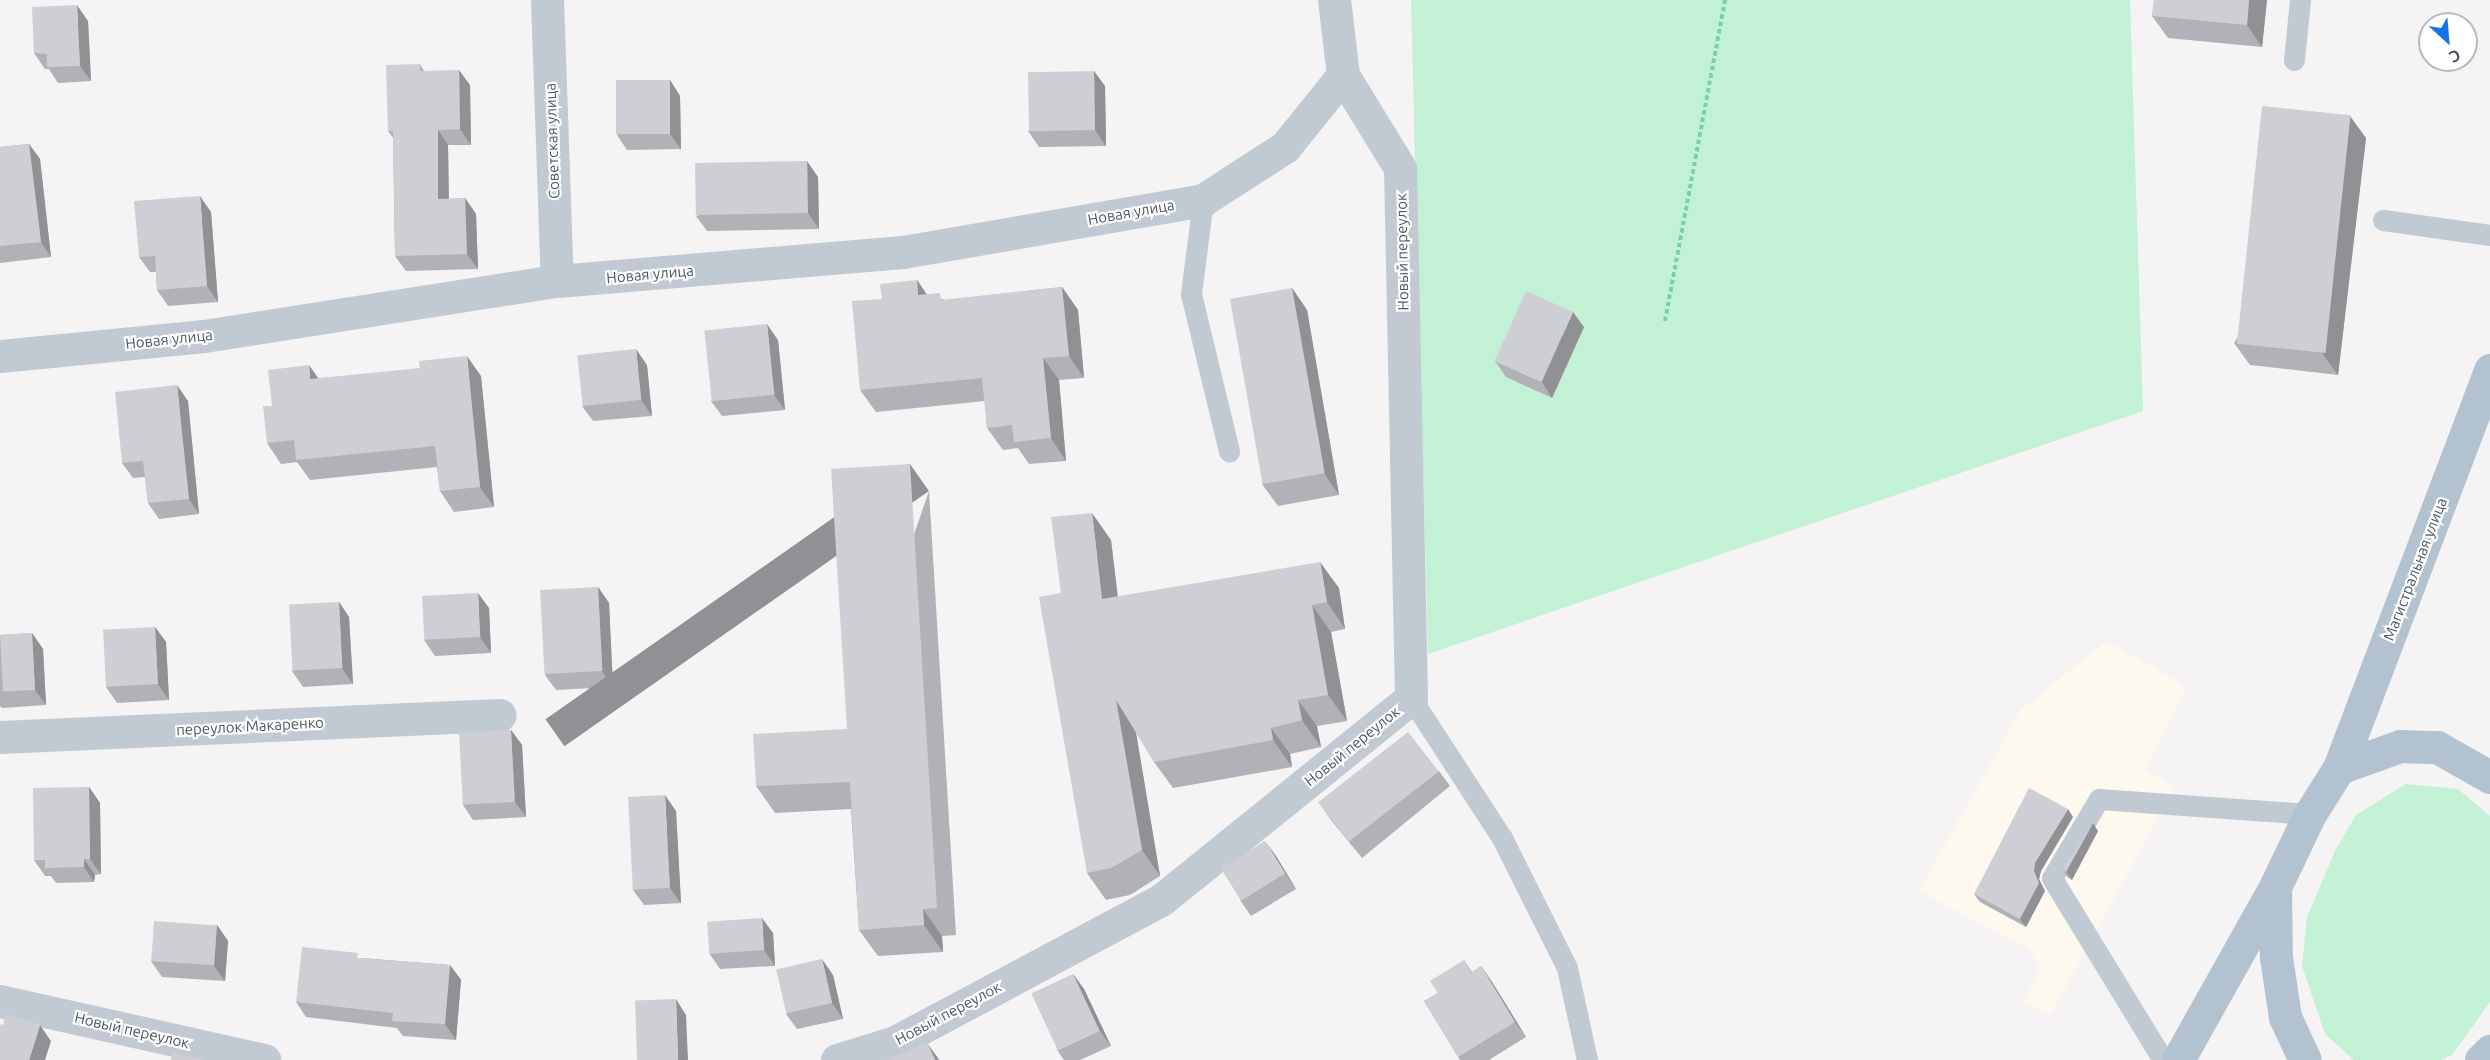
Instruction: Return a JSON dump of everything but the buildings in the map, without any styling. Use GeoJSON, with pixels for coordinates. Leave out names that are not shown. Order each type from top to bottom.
{"type":"FeatureCollection","features":[{"type":"Feature","properties":{"kind":"main road","name":"Магистральная улица"},"geometry":{"type":"LineString","coordinates":[[2178,1060],[2274,887],[2310,814],[2339,768],[2490,370]]}},
{"type":"Feature","properties":{"kind":"main road"},"geometry":{"type":"LineString","coordinates":[[2339,768],[2400,746],[2437,747],[2490,777]]}},
{"type":"Feature","properties":{"kind":"main road","name":"Магистральная улица"},"geometry":{"type":"LineString","coordinates":[[2274,887],[2276,957],[2285,1017],[2305,1060]]}},
{"type":"Feature","properties":{"kind":"main road"},"geometry":{"type":"LineString","coordinates":[[2481,1060],[2490,1051]]}},
{"type":"Feature","properties":{"kind":"street","name":"Советская улица"},"geometry":{"type":"LineString","coordinates":[[547,0],[557,281]]}},
{"type":"Feature","properties":{"kind":"street"},"geometry":{"type":"LineString","coordinates":[[1334,0],[1343,75]]}},
{"type":"Feature","properties":{"kind":"street","name":"Новая улица"},"geometry":{"type":"LineString","coordinates":[[0,357],[204,336],[557,281],[903,252],[1203,200],[1284,147],[1343,75]]}},
{"type":"Feature","properties":{"kind":"street","name":"Новый переулок"},"geometry":{"type":"LineString","coordinates":[[837,1060],[895,1042],[1161,900],[1411,698],[1400,168],[1343,75]]}},
{"type":"Feature","properties":{"kind":"street","name":"переулок Макаренко"},"geometry":{"type":"LineString","coordinates":[[0,737],[500,715]]}},
{"type":"Feature","properties":{"kind":"street","name":"Новый переулок"},"geometry":{"type":"LineString","coordinates":[[0,1001],[265,1060]]}},
{"type":"Feature","properties":{"kind":"lane"},"geometry":{"type":"LineString","coordinates":[[2294,60],[2300,0]]}},
{"type":"Feature","properties":{"kind":"lane"},"geometry":{"type":"LineString","coordinates":[[1203,200],[1191,294],[1229,451]]}},
{"type":"Feature","properties":{"kind":"lane"},"geometry":{"type":"LineString","coordinates":[[2384,220],[2490,235]]}},
{"type":"Feature","properties":{"kind":"lane"},"geometry":{"type":"LineString","coordinates":[[1411,698],[1502,838],[1567,968],[1587,1060]]}},
{"type":"Feature","properties":{"kind":"lane"},"geometry":{"type":"LineString","coordinates":[[2163,1060],[2052,878],[2099,799],[2310,814]]}},
{"type":"Feature","properties":{"kind":"path"},"geometry":{"type":"LineString","coordinates":[[1665,321],[1725,0]]}},
{"type":"Feature","properties":{"kind":"shaded area"},"geometry":{"type":"Polygon","coordinates":[[[2107,641],[2187,687],[2146,770],[2175,787],[2050,1016],[2023,1002],[2041,968],[2030,950],[1919,891],[2021,710],[2107,641]]]}},
{"type":"Feature","properties":{"kind":"green space"},"geometry":{"type":"Polygon","coordinates":[[[1411,0],[2130,0],[2143,411],[1428,654],[1411,0]]]}},
{"type":"Feature","properties":{"kind":"green space"},"geometry":{"type":"Polygon","coordinates":[[[2406,784],[2458,789],[2490,816],[2490,1002],[2452,1055],[2440,1060],[2354,1060],[2325,1034],[2302,966],[2307,917],[2335,851],[2356,815],[2406,784]]]}}]}
